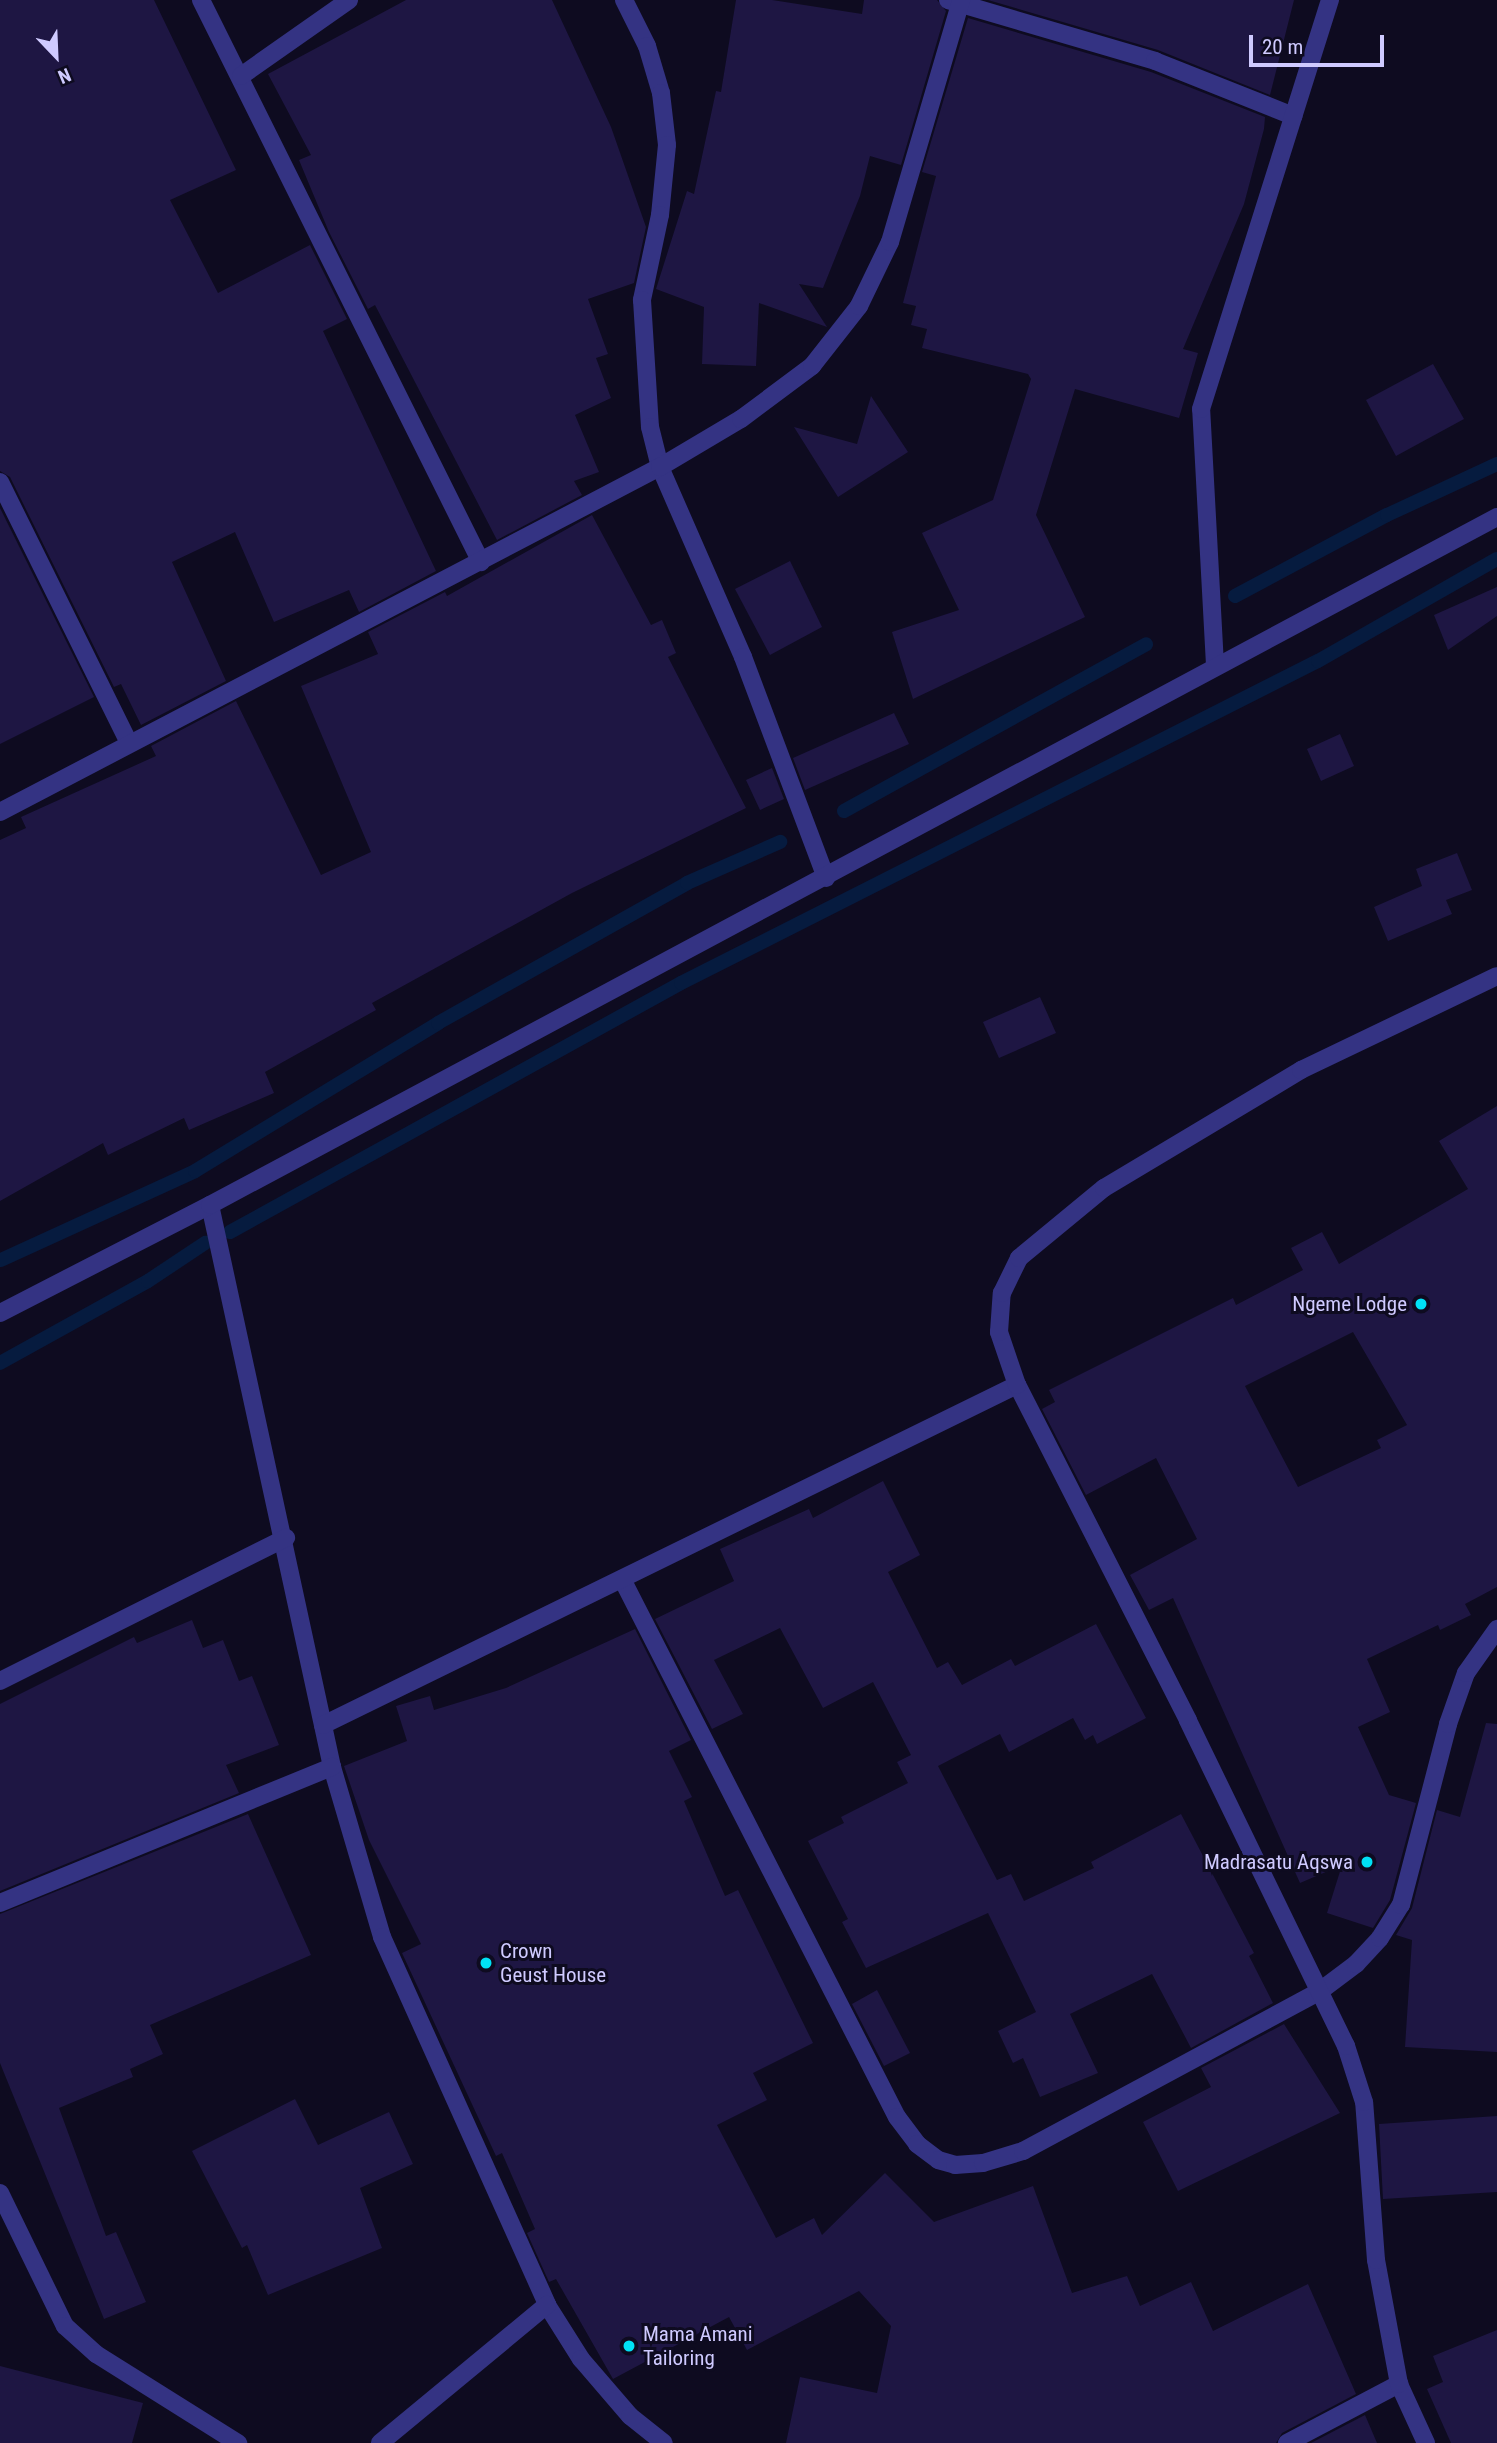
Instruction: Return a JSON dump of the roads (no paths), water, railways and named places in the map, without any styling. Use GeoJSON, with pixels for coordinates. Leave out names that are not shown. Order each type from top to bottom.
{"type":"FeatureCollection","features":[{"type":"Feature","properties":{"kind":"street"},"geometry":{"type":"LineString","coordinates":[[201,0],[481,562]]}},
{"type":"Feature","properties":{"kind":"street"},"geometry":{"type":"LineString","coordinates":[[241,76],[349,0]]}},
{"type":"Feature","properties":{"kind":"street"},"geometry":{"type":"LineString","coordinates":[[624,0],[654,69],[667,145],[660,215],[642,300],[645,394],[660,467],[743,657],[826,878]]}},
{"type":"Feature","properties":{"kind":"street"},"geometry":{"type":"LineString","coordinates":[[1215,665],[1202,409],[1330,0]]}},
{"type":"Feature","properties":{"kind":"street"},"geometry":{"type":"LineString","coordinates":[[0,813],[129,743],[660,467],[741,419],[812,366],[859,306],[890,242],[911,181],[957,1],[1155,61],[1293,116]]}},
{"type":"Feature","properties":{"kind":"street"},"geometry":{"type":"LineString","coordinates":[[0,482],[129,743]]}},
{"type":"Feature","properties":{"kind":"street"},"geometry":{"type":"LineString","coordinates":[[0,1313],[210,1205],[826,878],[1215,665],[1497,517]]}},
{"type":"Feature","properties":{"kind":"street"},"geometry":{"type":"LineString","coordinates":[[1426,2443],[1399,2384],[1376,2260],[1364,2102],[1346,2046],[1017,1385],[999,1332],[1002,1293],[1019,1258],[1104,1188],[1199,1128],[1301,1070],[1497,976]]}},
{"type":"Feature","properties":{"kind":"street"},"geometry":{"type":"LineString","coordinates":[[210,1205],[286,1538],[332,1767],[382,1937],[547,2305],[630,2416],[664,2443]]}},
{"type":"Feature","properties":{"kind":"street"},"geometry":{"type":"LineString","coordinates":[[323,1724],[1017,1385]]}},
{"type":"Feature","properties":{"kind":"street"},"geometry":{"type":"LineString","coordinates":[[0,1681],[286,1538]]}},
{"type":"Feature","properties":{"kind":"street"},"geometry":{"type":"LineString","coordinates":[[622,1579],[897,2117],[917,2144],[938,2160],[955,2165],[983,2163],[1023,2151],[1320,1991],[1356,1964],[1380,1938],[1401,1905],[1448,1724],[1466,1673],[1497,1629]]}},
{"type":"Feature","properties":{"kind":"street"},"geometry":{"type":"LineString","coordinates":[[0,1903],[332,1767]]}},
{"type":"Feature","properties":{"kind":"street"},"geometry":{"type":"LineString","coordinates":[[0,2193],[65,2326],[96,2354],[238,2443]]}},
{"type":"Feature","properties":{"kind":"street"},"geometry":{"type":"LineString","coordinates":[[380,2443],[547,2305]]}},
{"type":"Feature","properties":{"kind":"street"},"geometry":{"type":"LineString","coordinates":[[1287,2443],[1399,2384]]}},
{"type":"Feature","properties":{"kind":"waterway"},"geometry":{"type":"LineString","coordinates":[[1235,596],[1387,515],[1497,464]]}},
{"type":"Feature","properties":{"kind":"waterway"},"geometry":{"type":"LineString","coordinates":[[230,1232],[681,983],[1318,661],[1497,559]]}},
{"type":"Feature","properties":{"kind":"waterway"},"geometry":{"type":"LineString","coordinates":[[844,811],[1146,644]]}},
{"type":"Feature","properties":{"kind":"waterway"},"geometry":{"type":"LineString","coordinates":[[1,1260],[195,1171],[438,1023],[687,883],[780,842]]}},
{"type":"Feature","properties":{"kind":"waterway"},"geometry":{"type":"LineString","coordinates":[[0,1363],[148,1281],[205,1243]]}},
{"type":"Feature","properties":{"kind":"place","name":"Ngeme Lodge"},"geometry":{"type":"Point","coordinates":[1421,1304]}},
{"type":"Feature","properties":{"kind":"place","name":"Madrasatu Aqswa"},"geometry":{"type":"Point","coordinates":[1367,1862]}},
{"type":"Feature","properties":{"kind":"place","name":"Crown Geust House"},"geometry":{"type":"Point","coordinates":[486,1963]}},
{"type":"Feature","properties":{"kind":"place","name":"Mama Amani Tailoring"},"geometry":{"type":"Point","coordinates":[629,2346]}}]}
